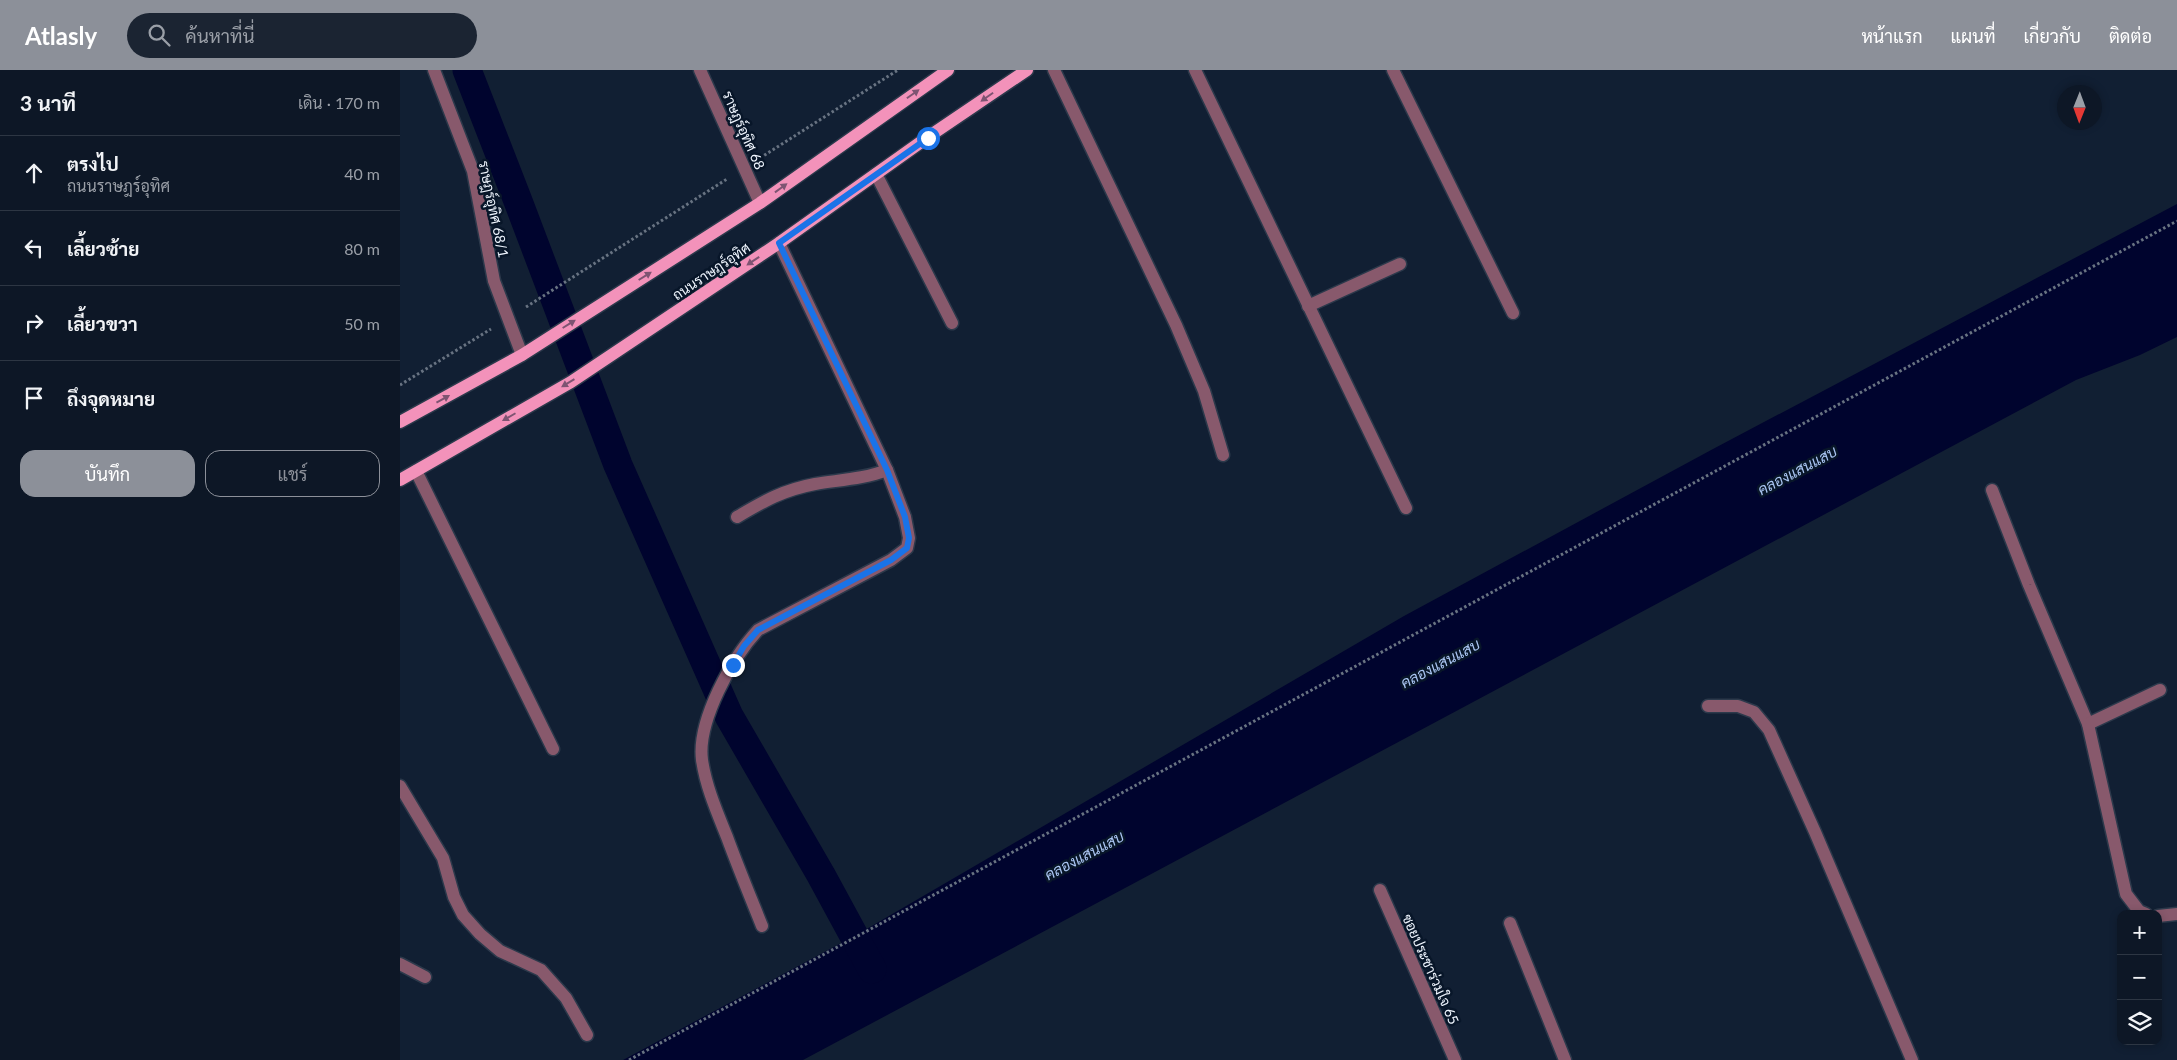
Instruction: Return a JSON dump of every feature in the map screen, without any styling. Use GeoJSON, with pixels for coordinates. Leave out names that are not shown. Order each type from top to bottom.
{"type":"FeatureCollection","features":[{"type":"Feature","properties":{"kind":"main road"},"geometry":{"type":"LineString","coordinates":[[400,422],[522,355],[760,203],[948,70]]}},
{"type":"Feature","properties":{"kind":"main road","name":"ถนนราษฎร์อุทิศ"},"geometry":{"type":"LineString","coordinates":[[400,480],[552,393],[614,353],[779,243],[1027,70]]}},
{"type":"Feature","properties":{"kind":"street","name":"ราษฎร์อุทิศ 68/1"},"geometry":{"type":"LineString","coordinates":[[434,70],[473,171],[494,281],[522,355]]}},
{"type":"Feature","properties":{"kind":"street","name":"ราษฎร์อุทิศ 68"},"geometry":{"type":"LineString","coordinates":[[700,70],[760,203]]}},
{"type":"Feature","properties":{"kind":"street"},"geometry":{"type":"LineString","coordinates":[[1054,70],[1176,325],[1204,391],[1223,455]]}},
{"type":"Feature","properties":{"kind":"street"},"geometry":{"type":"LineString","coordinates":[[1195,70],[1406,508]]}},
{"type":"Feature","properties":{"kind":"street"},"geometry":{"type":"LineString","coordinates":[[1393,70],[1514,313]]}},
{"type":"Feature","properties":{"kind":"street"},"geometry":{"type":"LineString","coordinates":[[876,174],[952,324]]}},
{"type":"Feature","properties":{"kind":"street"},"geometry":{"type":"LineString","coordinates":[[762,926],[709,792],[702,759],[707,717],[744,646],[758,630],[891,560],[907,548],[909,538],[905,517],[887,470],[779,243]]}},
{"type":"Feature","properties":{"kind":"street"},"geometry":{"type":"LineString","coordinates":[[1308,306],[1400,264]]}},
{"type":"Feature","properties":{"kind":"street"},"geometry":{"type":"LineString","coordinates":[[737,517],[771,496],[794,489],[861,478],[887,470]]}},
{"type":"Feature","properties":{"kind":"street"},"geometry":{"type":"LineString","coordinates":[[416,471],[553,749]]}},
{"type":"Feature","properties":{"kind":"street"},"geometry":{"type":"LineString","coordinates":[[1992,490],[2029,585],[2088,724],[2126,894],[2139,910]]}},
{"type":"Feature","properties":{"kind":"street"},"geometry":{"type":"LineString","coordinates":[[2088,724],[2160,690]]}},
{"type":"Feature","properties":{"kind":"street"},"geometry":{"type":"LineString","coordinates":[[1708,706],[1738,706],[1754,712],[1769,730],[1912,1060]]}},
{"type":"Feature","properties":{"kind":"street"},"geometry":{"type":"LineString","coordinates":[[400,786],[443,858],[454,897],[463,915],[480,934],[500,951],[541,970],[566,998],[587,1035]]}},
{"type":"Feature","properties":{"kind":"street","name":"ซอยประชาร่วมใจ 65"},"geometry":{"type":"LineString","coordinates":[[1380,890],[1455,1060]]}},
{"type":"Feature","properties":{"kind":"street"},"geometry":{"type":"LineString","coordinates":[[2162,916],[2177,914]]}},
{"type":"Feature","properties":{"kind":"street"},"geometry":{"type":"LineString","coordinates":[[1510,923],[1565,1060]]}},
{"type":"Feature","properties":{"kind":"street"},"geometry":{"type":"LineString","coordinates":[[400,964],[425,977]]}},
{"type":"Feature","properties":{"kind":"path"},"geometry":{"type":"LineString","coordinates":[[629,1060],[2177,221]]}},
{"type":"Feature","properties":{"kind":"path"},"geometry":{"type":"LineString","coordinates":[[400,385],[450,356],[581,271]]}},
{"type":"Feature","properties":{"kind":"water","name":"คลองแสนแสบ"},"geometry":{"type":"Polygon","coordinates":[[[2177,204],[2177,337],[2140,355],[2076,380],[803,1060],[623,1060],[858,934],[1404,616],[1713,449],[2177,204]]]}},
{"type":"Feature","properties":{"kind":"waterway"},"geometry":{"type":"LineString","coordinates":[[467,70],[618,465],[729,716],[821,875],[872,969]]}},
{"type":"Feature","properties":{"kind":"route"},"geometry":{"type":"LineString","coordinates":[[733,665],[744,646],[758,630],[891,560],[907,548],[909,538],[905,517],[887,470],[779,243],[928,138]]}}]}
